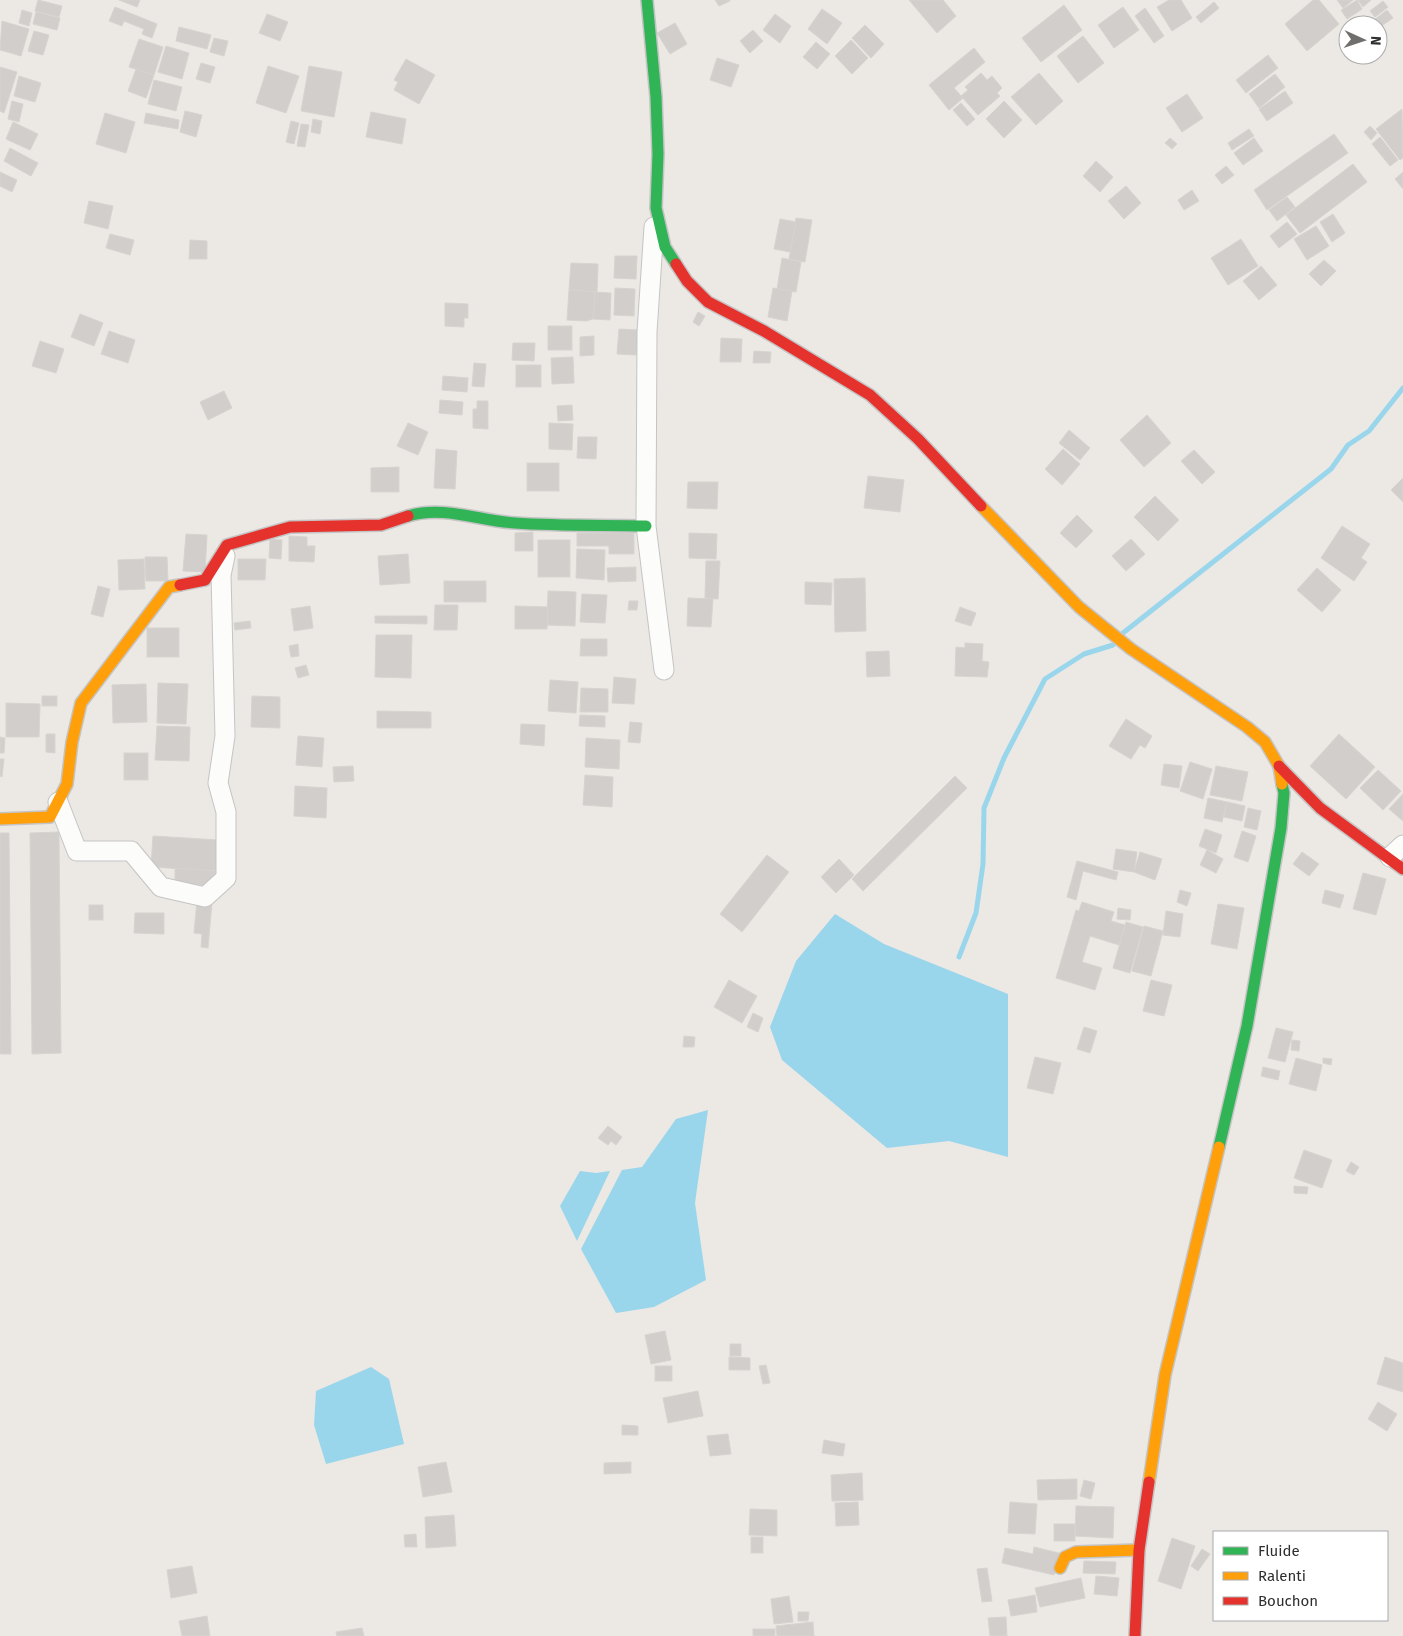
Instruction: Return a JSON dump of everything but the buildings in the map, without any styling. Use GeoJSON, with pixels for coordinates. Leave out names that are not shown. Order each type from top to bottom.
{"type":"FeatureCollection","features":[{"type":"Feature","properties":{"kind":"street"},"geometry":{"type":"LineString","coordinates":[[647,0],[656,96],[658,154],[647,332],[646,526],[664,670]]}},
{"type":"Feature","properties":{"kind":"street"},"geometry":{"type":"LineString","coordinates":[[656,208],[665,247],[687,281],[708,302],[780,340],[870,395],[918,439],[1053,582],[1111,634],[1131,650],[1247,727],[1266,742],[1279,766],[1320,808],[1377,850],[1399,857]]}},
{"type":"Feature","properties":{"kind":"street"},"geometry":{"type":"LineString","coordinates":[[0,819],[50,817],[67,784],[72,742],[81,703],[169,587],[206,580],[227,545],[290,527],[382,525],[415,514],[456,512],[513,524],[646,526]]}},
{"type":"Feature","properties":{"kind":"street"},"geometry":{"type":"LineString","coordinates":[[58,802],[77,851],[131,851],[161,887],[205,897],[226,878],[226,812],[218,783],[225,736],[221,575],[227,545]]}},
{"type":"Feature","properties":{"kind":"street"},"geometry":{"type":"LineString","coordinates":[[1135,1636],[1139,1550],[1164,1375],[1252,997],[1282,828],[1284,793],[1279,766]]}},
{"type":"Feature","properties":{"kind":"street"},"geometry":{"type":"LineString","coordinates":[[1060,1568],[1065,1557],[1076,1552],[1139,1550]]}},
{"type":"Feature","properties":{"kind":"water"},"geometry":{"type":"Polygon","coordinates":[[[835,914],[884,944],[1008,994],[1008,1157],[949,1141],[887,1148],[782,1060],[770,1027],[796,961],[835,914]]]}},
{"type":"Feature","properties":{"kind":"water"},"geometry":{"type":"Polygon","coordinates":[[[708,1110],[695,1203],[706,1280],[654,1307],[616,1313],[581,1249],[622,1170],[642,1167],[676,1119],[708,1110]]]}},
{"type":"Feature","properties":{"kind":"water"},"geometry":{"type":"Polygon","coordinates":[[[580,1171],[596,1173],[610,1171],[577,1241],[560,1206],[580,1171]]]}},
{"type":"Feature","properties":{"kind":"water"},"geometry":{"type":"Polygon","coordinates":[[[371,1367],[389,1379],[404,1444],[326,1464],[314,1425],[316,1391],[371,1367]]]}},
{"type":"Feature","properties":{"kind":"waterway"},"geometry":{"type":"LineString","coordinates":[[1123,633],[1331,469],[1348,445],[1369,431],[1403,388]]}},
{"type":"Feature","properties":{"kind":"waterway"},"geometry":{"type":"LineString","coordinates":[[959,957],[976,913],[983,864],[984,808],[1004,758],[1045,679],[1084,654],[1113,645]]}},
{"type":"Feature","properties":{"kind":"traffic: fast"},"geometry":{"type":"LineString","coordinates":[[647,0],[656,97],[658,154],[656,208],[665,247],[676,264]]}},
{"type":"Feature","properties":{"kind":"traffic: fast"},"geometry":{"type":"LineString","coordinates":[[408,516],[435,512],[515,523],[646,526]]}},
{"type":"Feature","properties":{"kind":"traffic: fast"},"geometry":{"type":"LineString","coordinates":[[1219,1147],[1247,1026],[1281,828],[1284,793],[1282,784]]}},
{"type":"Feature","properties":{"kind":"traffic: slow"},"geometry":{"type":"LineString","coordinates":[[981,506],[1079,607],[1131,649],[1247,727],[1265,742],[1279,766],[1282,784]]}},
{"type":"Feature","properties":{"kind":"traffic: slow"},"geometry":{"type":"LineString","coordinates":[[0,819],[50,817],[67,784],[72,742],[81,703],[169,587],[180,585]]}},
{"type":"Feature","properties":{"kind":"traffic: slow"},"geometry":{"type":"LineString","coordinates":[[1149,1482],[1165,1375],[1219,1147]]}},
{"type":"Feature","properties":{"kind":"traffic: slow"},"geometry":{"type":"LineString","coordinates":[[1060,1568],[1065,1557],[1076,1552],[1139,1550]]}},
{"type":"Feature","properties":{"kind":"traffic: jam"},"geometry":{"type":"LineString","coordinates":[[676,264],[687,281],[708,302],[764,331],[870,395],[918,439],[981,506]]}},
{"type":"Feature","properties":{"kind":"traffic: jam"},"geometry":{"type":"LineString","coordinates":[[180,585],[205,580],[227,545],[290,527],[381,525],[408,516]]}},
{"type":"Feature","properties":{"kind":"traffic: jam"},"geometry":{"type":"LineString","coordinates":[[1279,766],[1320,808],[1403,869]]}},
{"type":"Feature","properties":{"kind":"traffic: jam"},"geometry":{"type":"LineString","coordinates":[[1135,1636],[1139,1550],[1149,1482]]}}]}
